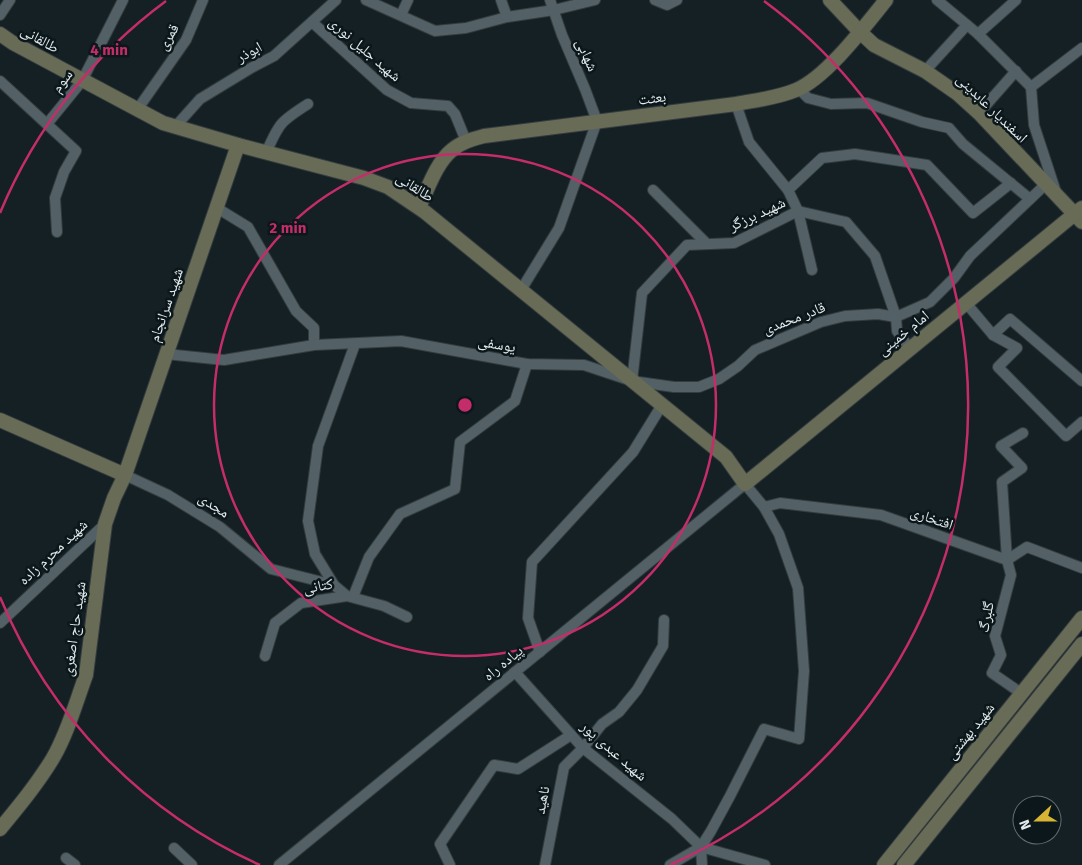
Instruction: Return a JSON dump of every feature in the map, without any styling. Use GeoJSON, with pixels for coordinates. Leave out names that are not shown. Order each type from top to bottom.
{"type":"FeatureCollection","features":[{"type":"Feature","properties":{"kind":"street"},"geometry":{"type":"LineString","coordinates":[[0,14],[10,0]]}},
{"type":"Feature","properties":{"kind":"street","name":"سوم"},"geometry":{"type":"LineString","coordinates":[[47,124],[82,81],[124,0]]}},
{"type":"Feature","properties":{"kind":"street","name":"قمری"},"geometry":{"type":"LineString","coordinates":[[136,110],[186,40],[203,0]]}},
{"type":"Feature","properties":{"kind":"street","name":"ابوذر"},"geometry":{"type":"LineString","coordinates":[[175,127],[200,99],[274,56],[336,0]]}},
{"type":"Feature","properties":{"kind":"street"},"geometry":{"type":"LineString","coordinates":[[366,0],[435,31],[466,28],[595,0]]}},
{"type":"Feature","properties":{"kind":"street"},"geometry":{"type":"LineString","coordinates":[[401,15],[408,0]]}},
{"type":"Feature","properties":{"kind":"street"},"geometry":{"type":"LineString","coordinates":[[501,0],[507,18]]}},
{"type":"Feature","properties":{"kind":"street","name":"شهابی"},"geometry":{"type":"LineString","coordinates":[[550,0],[597,121]]}},
{"type":"Feature","properties":{"kind":"street"},"geometry":{"type":"LineString","coordinates":[[655,0],[666,5],[677,0]]}},
{"type":"Feature","properties":{"kind":"street","name":"اسفندیار عابدینی"},"geometry":{"type":"LineString","coordinates":[[830,0],[874,44],[925,71],[958,94],[979,113],[1058,196],[1080,215]]}},
{"type":"Feature","properties":{"kind":"street","name":"بعثت"},"geometry":{"type":"LineString","coordinates":[[422,209],[440,164],[451,150],[466,141],[484,136],[736,104],[778,97],[798,89],[818,77],[860,32],[886,0]]}},
{"type":"Feature","properties":{"kind":"street"},"geometry":{"type":"LineString","coordinates":[[937,0],[978,34],[1031,87],[1034,125],[1058,196]]}},
{"type":"Feature","properties":{"kind":"street"},"geometry":{"type":"LineString","coordinates":[[978,34],[1016,0]]}},
{"type":"Feature","properties":{"kind":"street","name":"شهید جلیل نوری"},"geometry":{"type":"LineString","coordinates":[[312,22],[387,90],[412,103],[448,106],[455,114],[466,141]]}},
{"type":"Feature","properties":{"kind":"street"},"geometry":{"type":"LineString","coordinates":[[925,71],[967,25]]}},
{"type":"Feature","properties":{"kind":"street","name":"طالقانی"},"geometry":{"type":"LineString","coordinates":[[0,34],[13,44],[163,123],[238,146],[364,178],[388,187],[422,209],[726,457],[745,484]]}},
{"type":"Feature","properties":{"kind":"street"},"geometry":{"type":"LineString","coordinates":[[1031,87],[1082,48]]}},
{"type":"Feature","properties":{"kind":"street"},"geometry":{"type":"LineString","coordinates":[[979,113],[1016,71]]}},
{"type":"Feature","properties":{"kind":"street"},"geometry":{"type":"LineString","coordinates":[[0,81],[76,151],[64,172],[55,198],[57,232]]}},
{"type":"Feature","properties":{"kind":"street"},"geometry":{"type":"LineString","coordinates":[[798,89],[808,98],[831,104],[867,103],[922,122],[948,128],[963,144],[1030,199]]}},
{"type":"Feature","properties":{"kind":"street"},"geometry":{"type":"LineString","coordinates":[[266,153],[275,131],[283,120],[308,104]]}},
{"type":"Feature","properties":{"kind":"street"},"geometry":{"type":"LineString","coordinates":[[736,104],[749,142],[788,190],[798,211],[812,270]]}},
{"type":"Feature","properties":{"kind":"street"},"geometry":{"type":"LineString","coordinates":[[521,290],[559,228],[597,121]]}},
{"type":"Feature","properties":{"kind":"street","name":"شهید سرانجام"},"geometry":{"type":"LineString","coordinates":[[125,475],[238,146]]}},
{"type":"Feature","properties":{"kind":"street"},"geometry":{"type":"LineString","coordinates":[[788,190],[822,158],[855,154],[926,165],[973,213],[1011,183]]}},
{"type":"Feature","properties":{"kind":"street"},"geometry":{"type":"LineString","coordinates":[[896,318],[930,302],[954,278],[970,256],[1046,184]]}},
{"type":"Feature","properties":{"kind":"street"},"geometry":{"type":"LineString","coordinates":[[653,190],[707,244]]}},
{"type":"Feature","properties":{"kind":"street"},"geometry":{"type":"LineString","coordinates":[[217,208],[248,227],[296,311],[314,328],[314,345]]}},
{"type":"Feature","properties":{"kind":"street","name":"شهید برزگر"},"geometry":{"type":"LineString","coordinates":[[632,381],[642,293],[687,245],[734,243],[798,211],[846,222],[875,256],[896,318],[897,331],[910,349]]}},
{"type":"Feature","properties":{"kind":"street","name":"امام خمینی"},"geometry":{"type":"LineString","coordinates":[[745,484],[966,303],[1080,215]]}},
{"type":"Feature","properties":{"kind":"street"},"geometry":{"type":"LineString","coordinates":[[966,303],[993,335],[1018,348],[998,367],[1066,436],[1082,422]]}},
{"type":"Feature","properties":{"kind":"street","name":"قادر محمدی"},"geometry":{"type":"LineString","coordinates":[[632,381],[674,387],[699,387],[719,379],[755,350],[821,322],[845,316],[870,314],[896,318]]}},
{"type":"Feature","properties":{"kind":"street"},"geometry":{"type":"LineString","coordinates":[[993,335],[1010,319],[1082,381]]}},
{"type":"Feature","properties":{"kind":"street","name":"یوسفی"},"geometry":{"type":"LineString","coordinates":[[166,354],[224,360],[314,345],[401,341],[527,364],[584,365],[632,381]]}},
{"type":"Feature","properties":{"kind":"street"},"geometry":{"type":"LineString","coordinates":[[334,585],[315,554],[308,521],[318,446],[355,344]]}},
{"type":"Feature","properties":{"kind":"street"},"geometry":{"type":"LineString","coordinates":[[350,597],[369,556],[400,514],[454,489],[460,442],[515,401],[527,364]]}},
{"type":"Feature","properties":{"kind":"street"},"geometry":{"type":"LineString","coordinates":[[540,652],[528,618],[532,562],[633,452],[662,405]]}},
{"type":"Feature","properties":{"kind":"street","name":"مجدی"},"geometry":{"type":"LineString","coordinates":[[0,420],[168,495],[220,527],[271,569],[334,585],[350,597],[384,606],[407,617]]}},
{"type":"Feature","properties":{"kind":"street"},"geometry":{"type":"LineString","coordinates":[[1023,433],[1001,446],[1022,468],[1002,482],[1007,560],[1027,547],[1082,568]]}},
{"type":"Feature","properties":{"kind":"street","name":"شهید حاج اصغری"},"geometry":{"type":"LineString","coordinates":[[0,829],[33,788],[54,757],[64,737],[80,692],[86,674],[105,524],[125,475]]}},
{"type":"Feature","properties":{"kind":"street"},"geometry":{"type":"LineString","coordinates":[[670,865],[701,847],[730,796],[764,729],[799,739],[804,671],[798,588],[779,534],[764,507],[745,484]]}},
{"type":"Feature","properties":{"kind":"street","name":"پیاده راه"},"geometry":{"type":"LineString","coordinates":[[279,865],[745,484]]}},
{"type":"Feature","properties":{"kind":"street","name":"افتخاری"},"geometry":{"type":"LineString","coordinates":[[764,507],[780,503],[881,516],[1007,560]]}},
{"type":"Feature","properties":{"kind":"street","name":"شهید محرم زاده"},"geometry":{"type":"LineString","coordinates":[[0,623],[105,524]]}},
{"type":"Feature","properties":{"kind":"street","name":"گلبرگ"},"geometry":{"type":"LineString","coordinates":[[1007,560],[1011,575],[995,636],[1001,655],[992,673],[1021,693]]}},
{"type":"Feature","properties":{"kind":"street","name":"کتانی"},"geometry":{"type":"LineString","coordinates":[[266,656],[275,623],[301,603],[350,597]]}},
{"type":"Feature","properties":{"kind":"street","name":"شهید بهشتی"},"geometry":{"type":"LineString","coordinates":[[884,865],[1082,618]]}},
{"type":"Feature","properties":{"kind":"street","name":"ناهید"},"geometry":{"type":"LineString","coordinates":[[545,865],[564,767],[583,748],[602,724],[619,712],[637,690],[663,646],[664,620]]}},
{"type":"Feature","properties":{"kind":"street"},"geometry":{"type":"LineString","coordinates":[[904,865],[1082,644]]}},
{"type":"Feature","properties":{"kind":"street","name":"شهید عبدی پور"},"geometry":{"type":"LineString","coordinates":[[515,672],[583,748],[672,819],[701,847]]}},
{"type":"Feature","properties":{"kind":"street"},"geometry":{"type":"LineString","coordinates":[[450,865],[440,844],[494,765],[518,768],[571,735]]}},
{"type":"Feature","properties":{"kind":"street"},"geometry":{"type":"LineString","coordinates":[[701,847],[702,865]]}},
{"type":"Feature","properties":{"kind":"street"},"geometry":{"type":"LineString","coordinates":[[701,847],[765,865]]}},
{"type":"Feature","properties":{"kind":"street"},"geometry":{"type":"LineString","coordinates":[[174,848],[192,865]]}},
{"type":"Feature","properties":{"kind":"street"},"geometry":{"type":"LineString","coordinates":[[66,858],[75,865]]}},
{"type":"Feature","properties":{"kind":"street"},"geometry":{"type":"LineString","coordinates":[[545,865],[554,865]]}}]}
